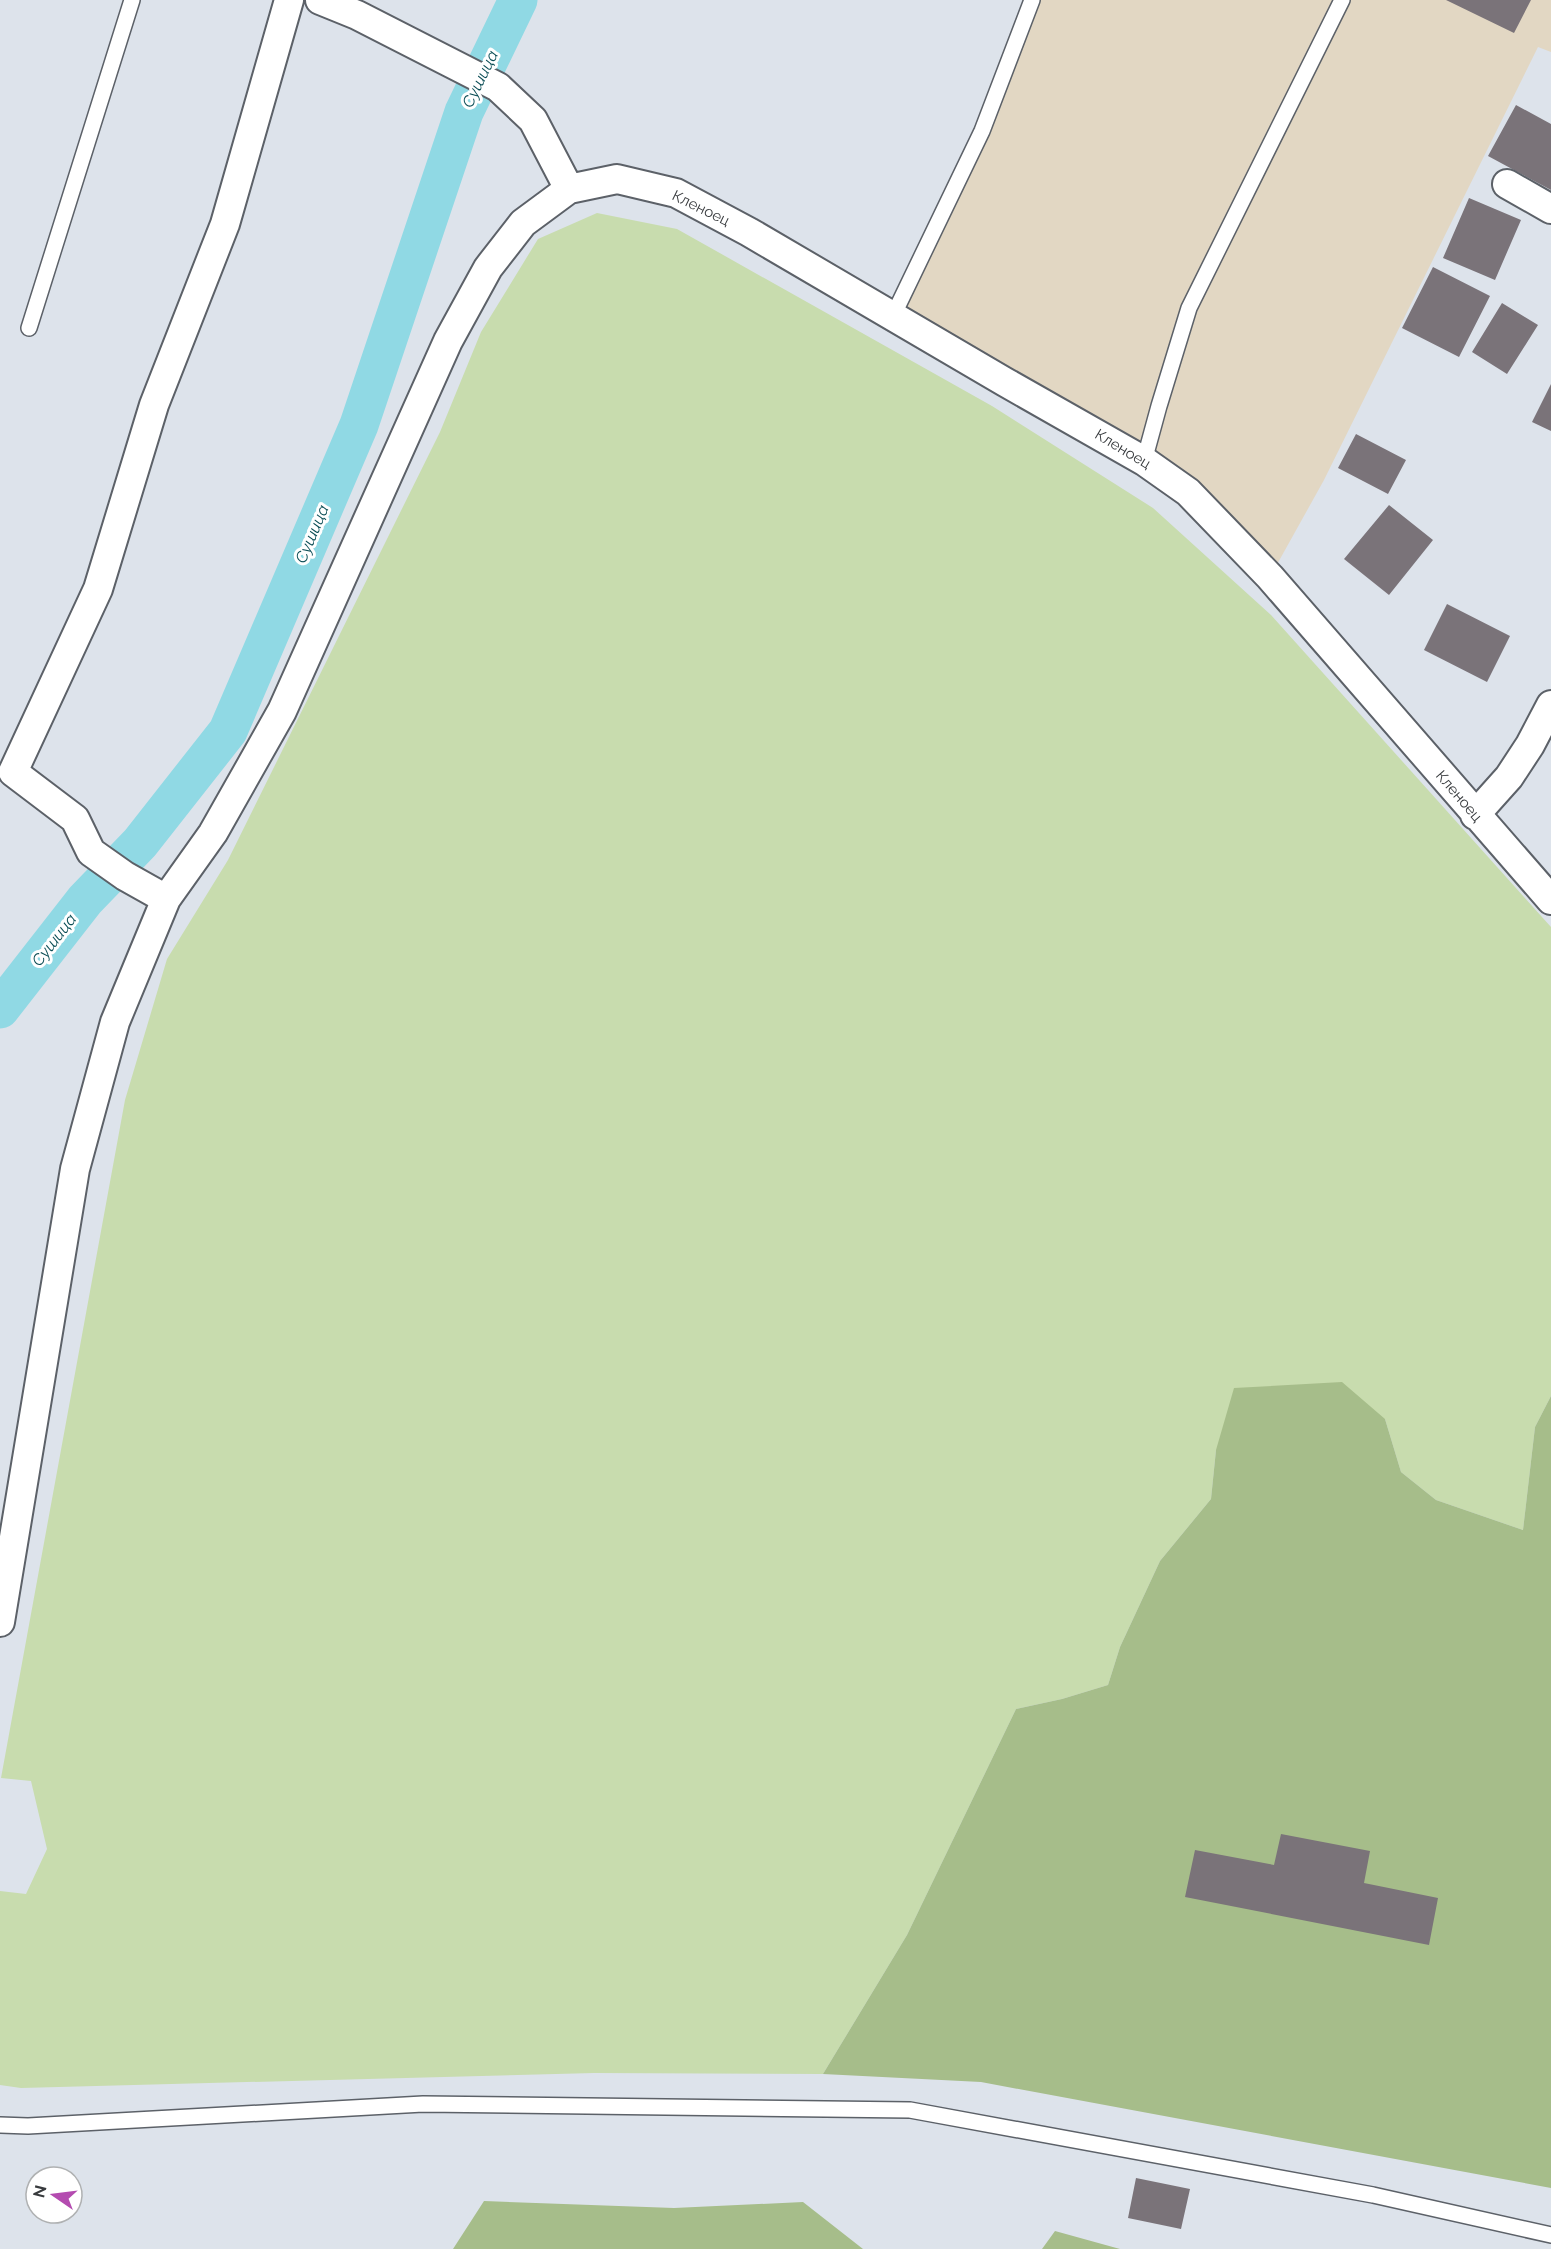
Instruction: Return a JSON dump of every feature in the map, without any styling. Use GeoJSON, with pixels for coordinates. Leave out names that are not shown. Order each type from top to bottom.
{"type":"FeatureCollection","features":[{"type":"Feature","properties":{"kind":"street"},"geometry":{"type":"LineString","coordinates":[[166,899],[125,876],[91,852],[75,819],[13,772],[98,589],[154,405],[225,224],[289,0]]}},
{"type":"Feature","properties":{"kind":"street"},"geometry":{"type":"LineString","coordinates":[[0,1622],[75,1169],[115,1022],[166,899],[213,833],[282,711],[448,341],[488,268],[523,223],[569,189],[532,120],[498,87],[444,62],[360,8],[320,0]]}},
{"type":"Feature","properties":{"kind":"street","name":"Кленоец"},"geometry":{"type":"LineString","coordinates":[[569,189],[617,179],[676,193],[749,232],[1144,461],[1188,492],[1270,577],[1551,900]]}},
{"type":"Feature","properties":{"kind":"street"},"geometry":{"type":"LineString","coordinates":[[1507,184],[1551,209]]}},
{"type":"Feature","properties":{"kind":"street"},"geometry":{"type":"LineString","coordinates":[[1475,815],[1514,769],[1530,745],[1551,705]]}},
{"type":"Feature","properties":{"kind":"lane"},"geometry":{"type":"LineString","coordinates":[[29,327],[132,0]]}},
{"type":"Feature","properties":{"kind":"lane"},"geometry":{"type":"LineString","coordinates":[[893,316],[982,131],[1032,0]]}},
{"type":"Feature","properties":{"kind":"lane"},"geometry":{"type":"LineString","coordinates":[[1144,461],[1189,308],[1342,0]]}},
{"type":"Feature","properties":{"kind":"lane"},"geometry":{"type":"LineString","coordinates":[[0,2125],[28,2126],[423,2104],[910,2110],[1373,2195],[1551,2235]]}},
{"type":"Feature","properties":{"kind":"shaded area"},"geometry":{"type":"Polygon","coordinates":[[[1032,0],[1551,0],[1551,52],[1538,47],[1324,480],[1270,577],[1188,492],[893,316],[1032,0]]]}},
{"type":"Feature","properties":{"kind":"green space"},"geometry":{"type":"Polygon","coordinates":[[[597,213],[677,229],[992,406],[1153,508],[1271,615],[1551,927],[1551,1396],[1535,1427],[1523,1530],[1436,1500],[1401,1472],[1385,1419],[1216,1450],[1211,1499],[1160,1561],[1120,1647],[1108,1685],[1062,1699],[1016,1709],[907,1935],[823,2074],[594,2073],[21,2088],[0,2085],[0,1891],[26,1894],[47,1849],[31,1781],[1,1778],[125,1100],[167,959],[228,860],[440,432],[481,332],[538,239],[597,213]]]}},
{"type":"Feature","properties":{"kind":"green space"},"geometry":{"type":"Polygon","coordinates":[[[1342,1382],[1385,1419],[1401,1472],[1436,1500],[1523,1530],[1535,1427],[1551,1396],[1551,2188],[981,2082],[823,2074],[907,1935],[1016,1709],[1062,1699],[1108,1685],[1120,1647],[1160,1561],[1211,1499],[1216,1450],[1234,1388],[1342,1382]]]}},
{"type":"Feature","properties":{"kind":"green space"},"geometry":{"type":"Polygon","coordinates":[[[484,2201],[674,2208],[803,2202],[863,2249],[453,2249],[484,2201]]]}},
{"type":"Feature","properties":{"kind":"green space"},"geometry":{"type":"Polygon","coordinates":[[[1055,2231],[1120,2249],[1042,2249],[1055,2231]]]}},
{"type":"Feature","properties":{"kind":"building"},"geometry":{"type":"Polygon","coordinates":[[[1446,0],[1531,0],[1514,33],[1446,0]]]}},
{"type":"Feature","properties":{"kind":"building"},"geometry":{"type":"Polygon","coordinates":[[[1516,105],[1551,124],[1551,190],[1488,156],[1516,105]]]}},
{"type":"Feature","properties":{"kind":"building"},"geometry":{"type":"Polygon","coordinates":[[[1469,198],[1521,220],[1495,280],[1443,258],[1469,198]]]}},
{"type":"Feature","properties":{"kind":"building"},"geometry":{"type":"Polygon","coordinates":[[[1433,267],[1490,296],[1459,357],[1402,328],[1433,267]]]}},
{"type":"Feature","properties":{"kind":"building"},"geometry":{"type":"Polygon","coordinates":[[[1502,303],[1538,325],[1507,374],[1472,352],[1502,303]]]}},
{"type":"Feature","properties":{"kind":"building"},"geometry":{"type":"Polygon","coordinates":[[[1551,384],[1551,431],[1532,422],[1551,384]]]}},
{"type":"Feature","properties":{"kind":"building"},"geometry":{"type":"Polygon","coordinates":[[[1356,434],[1406,460],[1388,494],[1338,468],[1356,434]]]}},
{"type":"Feature","properties":{"kind":"building"},"geometry":{"type":"Polygon","coordinates":[[[1389,505],[1433,540],[1389,595],[1344,559],[1389,505]]]}},
{"type":"Feature","properties":{"kind":"building"},"geometry":{"type":"Polygon","coordinates":[[[1447,604],[1510,636],[1487,682],[1424,650],[1447,604]]]}},
{"type":"Feature","properties":{"kind":"building"},"geometry":{"type":"Polygon","coordinates":[[[1281,1834],[1370,1851],[1364,1883],[1438,1898],[1429,1945],[1185,1897],[1195,1850],[1274,1865],[1281,1834]]]}},
{"type":"Feature","properties":{"kind":"building"},"geometry":{"type":"Polygon","coordinates":[[[1136,2178],[1190,2189],[1181,2229],[1128,2218],[1136,2178]]]}},
{"type":"Feature","properties":{"kind":"waterway","name":"Сушица"},"geometry":{"type":"LineString","coordinates":[[0,1009],[85,900],[140,843],[228,731],[359,425],[464,112],[518,0]]}}]}
